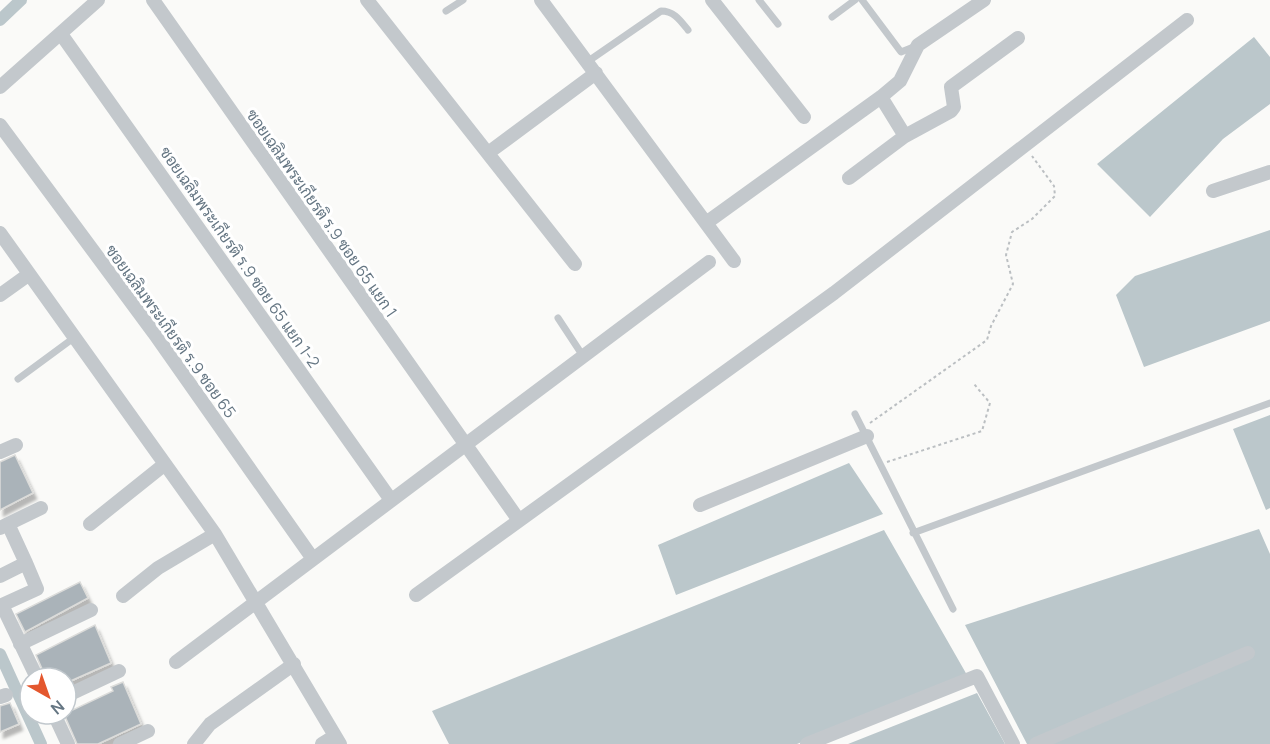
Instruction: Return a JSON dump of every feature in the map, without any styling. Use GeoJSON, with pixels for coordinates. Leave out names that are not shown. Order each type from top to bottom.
{"type":"FeatureCollection","features":[{"type":"Feature","properties":{"kind":"street"},"geometry":{"type":"LineString","coordinates":[[0,87],[98,0]]}},
{"type":"Feature","properties":{"kind":"street","name":"ซอยเฉลิมพระเกียรติ ร.9 ซอย 65 แยก 1"},"geometry":{"type":"LineString","coordinates":[[153,0],[467,443],[518,519]]}},
{"type":"Feature","properties":{"kind":"street"},"geometry":{"type":"LineString","coordinates":[[367,0],[576,264]]}},
{"type":"Feature","properties":{"kind":"street"},"geometry":{"type":"LineString","coordinates":[[541,0],[734,261]]}},
{"type":"Feature","properties":{"kind":"street"},"geometry":{"type":"LineString","coordinates":[[712,0],[804,117]]}},
{"type":"Feature","properties":{"kind":"street"},"geometry":{"type":"LineString","coordinates":[[706,223],[881,97],[900,81],[918,45],[984,0]]}},
{"type":"Feature","properties":{"kind":"street"},"geometry":{"type":"LineString","coordinates":[[416,594],[834,293],[1187,20]]}},
{"type":"Feature","properties":{"kind":"street","name":"ซอยเฉลิมพระเกียรติ ร.9 ซอย 65 แยก 1-2"},"geometry":{"type":"LineString","coordinates":[[61,34],[391,500]]}},
{"type":"Feature","properties":{"kind":"street"},"geometry":{"type":"LineString","coordinates":[[849,178],[905,136],[951,111],[954,107],[951,87],[1018,38]]}},
{"type":"Feature","properties":{"kind":"street"},"geometry":{"type":"LineString","coordinates":[[488,153],[592,68]]}},
{"type":"Feature","properties":{"kind":"street"},"geometry":{"type":"LineString","coordinates":[[881,97],[905,136]]}},
{"type":"Feature","properties":{"kind":"street","name":"ซอยเฉลิมพระเกียรติ ร.9 ซอย 65"},"geometry":{"type":"LineString","coordinates":[[0,125],[154,333],[313,558]]}},
{"type":"Feature","properties":{"kind":"street"},"geometry":{"type":"LineString","coordinates":[[1213,191],[1270,172]]}},
{"type":"Feature","properties":{"kind":"street"},"geometry":{"type":"LineString","coordinates":[[0,233],[215,534],[338,740],[322,744]]}},
{"type":"Feature","properties":{"kind":"street"},"geometry":{"type":"LineString","coordinates":[[176,662],[709,262]]}},
{"type":"Feature","properties":{"kind":"street"},"geometry":{"type":"LineString","coordinates":[[0,295],[28,274]]}},
{"type":"Feature","properties":{"kind":"street"},"geometry":{"type":"LineString","coordinates":[[700,505],[865,432]]}},
{"type":"Feature","properties":{"kind":"street"},"geometry":{"type":"LineString","coordinates":[[0,452],[16,445]]}},
{"type":"Feature","properties":{"kind":"street"},"geometry":{"type":"LineString","coordinates":[[90,525],[165,464]]}},
{"type":"Feature","properties":{"kind":"street"},"geometry":{"type":"LineString","coordinates":[[31,666],[2,605],[37,589],[26,563],[4,526],[41,508]]}},
{"type":"Feature","properties":{"kind":"street"},"geometry":{"type":"LineString","coordinates":[[123,596],[158,568],[215,534]]}},
{"type":"Feature","properties":{"kind":"street"},"geometry":{"type":"LineString","coordinates":[[0,576],[26,563]]}},
{"type":"Feature","properties":{"kind":"street"},"geometry":{"type":"LineString","coordinates":[[20,644],[91,610]]}},
{"type":"Feature","properties":{"kind":"street"},"geometry":{"type":"LineString","coordinates":[[1036,744],[1248,653]]}},
{"type":"Feature","properties":{"kind":"street"},"geometry":{"type":"LineString","coordinates":[[194,744],[210,724],[294,664]]}},
{"type":"Feature","properties":{"kind":"street"},"geometry":{"type":"LineString","coordinates":[[78,690],[119,671]]}},
{"type":"Feature","properties":{"kind":"street"},"geometry":{"type":"LineString","coordinates":[[807,744],[977,676],[1013,744]]}},
{"type":"Feature","properties":{"kind":"street"},"geometry":{"type":"LineString","coordinates":[[60,726],[68,744]]}},
{"type":"Feature","properties":{"kind":"street"},"geometry":{"type":"LineString","coordinates":[[120,744],[148,731]]}},
{"type":"Feature","properties":{"kind":"lane"},"geometry":{"type":"LineString","coordinates":[[446,11],[463,0]]}},
{"type":"Feature","properties":{"kind":"lane"},"geometry":{"type":"LineString","coordinates":[[759,0],[778,24]]}},
{"type":"Feature","properties":{"kind":"lane"},"geometry":{"type":"LineString","coordinates":[[832,17],[855,0]]}},
{"type":"Feature","properties":{"kind":"lane"},"geometry":{"type":"LineString","coordinates":[[862,0],[901,52],[918,45]]}},
{"type":"Feature","properties":{"kind":"lane"},"geometry":{"type":"LineString","coordinates":[[592,68],[661,10],[668,10],[676,15],[688,30]]}},
{"type":"Feature","properties":{"kind":"lane"},"geometry":{"type":"LineString","coordinates":[[558,318],[583,356]]}},
{"type":"Feature","properties":{"kind":"lane"},"geometry":{"type":"LineString","coordinates":[[18,379],[75,337]]}},
{"type":"Feature","properties":{"kind":"lane"},"geometry":{"type":"LineString","coordinates":[[913,533],[1270,403]]}},
{"type":"Feature","properties":{"kind":"lane"},"geometry":{"type":"LineString","coordinates":[[855,414],[882,463],[913,533],[952,609]]}},
{"type":"Feature","properties":{"kind":"path"},"geometry":{"type":"LineString","coordinates":[[865,432],[987,340],[995,317],[1013,284],[1006,255],[1012,232],[1032,219],[1055,196],[1054,186],[1024,146]]}},
{"type":"Feature","properties":{"kind":"path"},"geometry":{"type":"LineString","coordinates":[[882,463],[982,430],[990,403],[974,384]]}},
{"type":"Feature","properties":{"kind":"shaded area"},"geometry":{"type":"Polygon","coordinates":[[[1254,37],[1270,57],[1270,104],[1223,139],[1150,217],[1097,164],[1254,37]]]}},
{"type":"Feature","properties":{"kind":"shaded area"},"geometry":{"type":"Polygon","coordinates":[[[1270,230],[1270,321],[1144,367],[1116,295],[1135,276],[1270,230]]]}},
{"type":"Feature","properties":{"kind":"shaded area"},"geometry":{"type":"Polygon","coordinates":[[[1270,415],[1270,508],[1266,510],[1233,429],[1270,415]]]}},
{"type":"Feature","properties":{"kind":"shaded area"},"geometry":{"type":"Polygon","coordinates":[[[849,463],[883,514],[676,595],[658,545],[849,463]]]}},
{"type":"Feature","properties":{"kind":"shaded area"},"geometry":{"type":"Polygon","coordinates":[[[1259,529],[1270,554],[1270,744],[1027,744],[965,625],[1259,529]]]}},
{"type":"Feature","properties":{"kind":"shaded area"},"geometry":{"type":"Polygon","coordinates":[[[884,530],[967,675],[797,744],[449,744],[432,711],[884,530]]]}},
{"type":"Feature","properties":{"kind":"shaded area"},"geometry":{"type":"Polygon","coordinates":[[[977,693],[1005,744],[848,744],[977,693]]]}},
{"type":"Feature","properties":{"kind":"building"},"geometry":{"type":"Polygon","coordinates":[[[15,455],[33,493],[0,510],[0,462],[15,455]]]}},
{"type":"Feature","properties":{"kind":"building"},"geometry":{"type":"Polygon","coordinates":[[[80,582],[88,598],[25,632],[16,614],[80,582]]]}},
{"type":"Feature","properties":{"kind":"building"},"geometry":{"type":"Polygon","coordinates":[[[95,625],[111,663],[78,678],[78,666],[41,666],[36,655],[95,625]]]}},
{"type":"Feature","properties":{"kind":"building"},"geometry":{"type":"Polygon","coordinates":[[[123,682],[141,724],[98,744],[77,744],[69,726],[78,726],[78,707],[113,691],[111,687],[123,682]]]}},
{"type":"Feature","properties":{"kind":"building"},"geometry":{"type":"Polygon","coordinates":[[[10,703],[18,724],[0,732],[0,706],[10,703]]]}},
{"type":"Feature","properties":{"kind":"waterway"},"geometry":{"type":"LineString","coordinates":[[0,20],[21,0]]}},
{"type":"Feature","properties":{"kind":"waterway"},"geometry":{"type":"LineString","coordinates":[[0,654],[41,744]]}}]}
